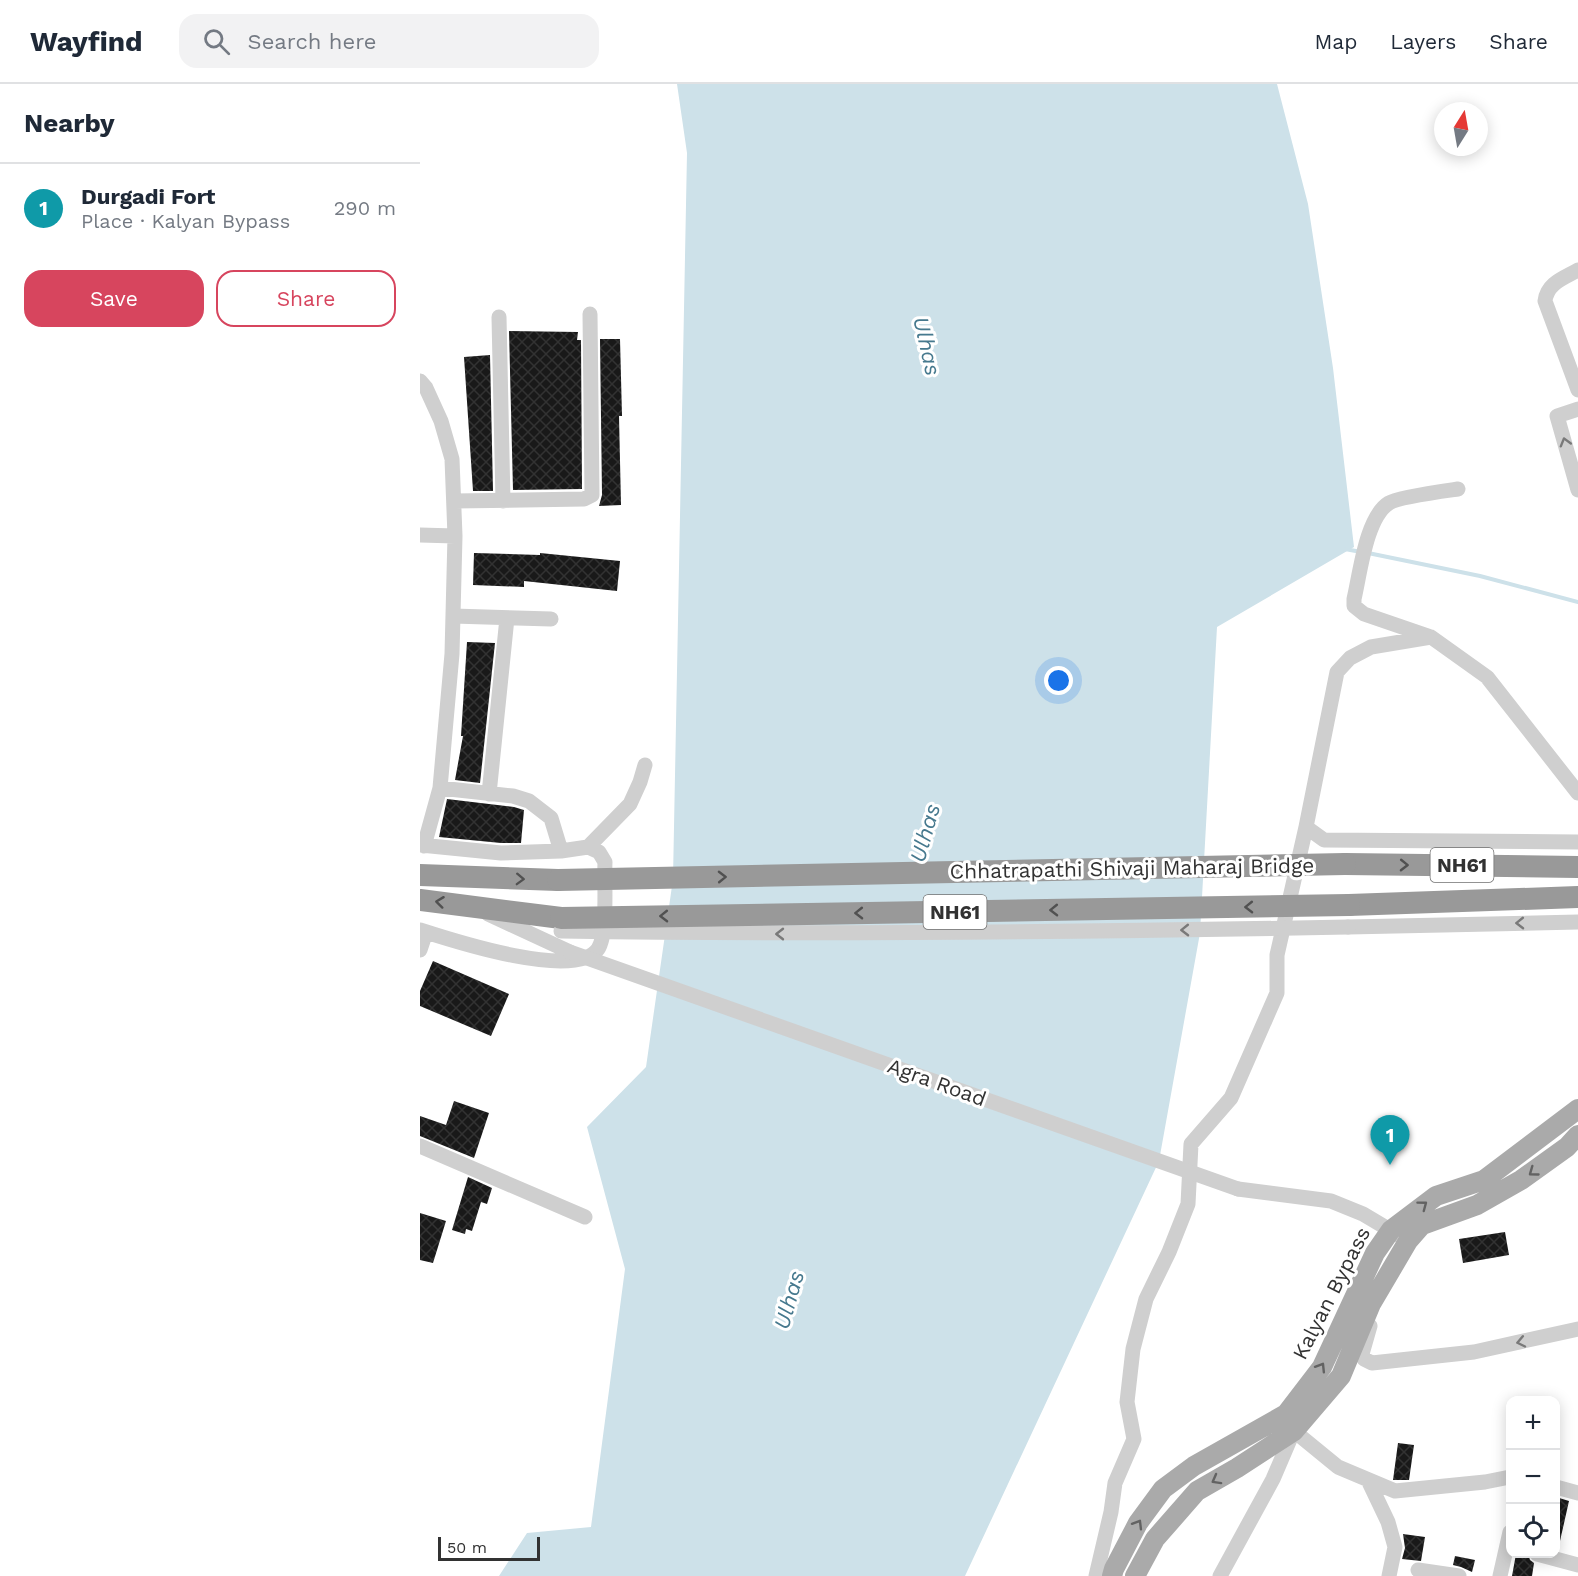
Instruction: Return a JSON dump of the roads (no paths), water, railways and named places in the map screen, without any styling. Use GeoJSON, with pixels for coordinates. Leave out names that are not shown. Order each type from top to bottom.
{"type":"FeatureCollection","features":[{"type":"Feature","properties":{"kind":"highway","name":"Chhatrapathi Shivaji Maharaj Bridge"},"geometry":{"type":"LineString","coordinates":[[420,875],[558,880],[1345,864],[1578,867]]}},
{"type":"Feature","properties":{"kind":"highway","name":"NH61"},"geometry":{"type":"LineString","coordinates":[[1349,916],[1578,897]]}},
{"type":"Feature","properties":{"kind":"highway","name":"NH61"},"geometry":{"type":"LineString","coordinates":[[420,900],[469,906],[561,924]]}},
{"type":"Feature","properties":{"kind":"highway","name":"Chhatrapathi Shivaji Maharaj Bridge"},"geometry":{"type":"LineString","coordinates":[[561,924],[1349,916]]}},
{"type":"Feature","properties":{"kind":"main road","name":"Kalyan Bypass"},"geometry":{"type":"LineString","coordinates":[[1290,1422],[1322,1367],[1375,1253],[1391,1230],[1436,1196],[1484,1180],[1578,1109]]}},
{"type":"Feature","properties":{"kind":"main road","name":"Kalyan Bypass"},"geometry":{"type":"LineString","coordinates":[[1290,1422],[1341,1376],[1371,1304],[1408,1241],[1422,1225],[1477,1205],[1521,1180],[1567,1147],[1578,1135]]}},
{"type":"Feature","properties":{"kind":"main road"},"geometry":{"type":"LineString","coordinates":[[1112,1576],[1138,1523],[1163,1488],[1194,1466],[1255,1432],[1290,1422]]}},
{"type":"Feature","properties":{"kind":"main road"},"geometry":{"type":"LineString","coordinates":[[1135,1576],[1155,1539],[1197,1491],[1266,1449],[1290,1422]]}},
{"type":"Feature","properties":{"kind":"street"},"geometry":{"type":"LineString","coordinates":[[1578,270],[1551,285],[1546,293],[1545,301],[1578,390]]}},
{"type":"Feature","properties":{"kind":"street"},"geometry":{"type":"LineString","coordinates":[[454,503],[585,499],[592,495],[591,314]]}},
{"type":"Feature","properties":{"kind":"street"},"geometry":{"type":"LineString","coordinates":[[499,317],[503,501]]}},
{"type":"Feature","properties":{"kind":"street"},"geometry":{"type":"LineString","coordinates":[[420,381],[426,388],[441,421],[452,459],[454,503],[452,654],[440,788],[422,846],[501,853],[561,851],[588,847],[599,852],[605,862],[603,938],[596,952],[570,960],[534,960],[492,951],[423,931],[420,950]]}},
{"type":"Feature","properties":{"kind":"street"},"geometry":{"type":"LineString","coordinates":[[1578,409],[1557,416],[1578,490]]}},
{"type":"Feature","properties":{"kind":"street"},"geometry":{"type":"LineString","coordinates":[[1458,489],[1390,502],[1379,512],[1368,538],[1354,606],[1364,614],[1431,637],[1487,677],[1578,793]]}},
{"type":"Feature","properties":{"kind":"street"},"geometry":{"type":"LineString","coordinates":[[420,535],[454,529]]}},
{"type":"Feature","properties":{"kind":"street"},"geometry":{"type":"LineString","coordinates":[[453,616],[551,619]]}},
{"type":"Feature","properties":{"kind":"street"},"geometry":{"type":"LineString","coordinates":[[489,794],[507,618]]}},
{"type":"Feature","properties":{"kind":"street"},"geometry":{"type":"LineString","coordinates":[[1096,1576],[1112,1512],[1115,1483],[1134,1439],[1127,1402],[1133,1349],[1146,1299],[1169,1252],[1188,1204],[1191,1144],[1231,1098],[1277,993],[1277,955],[1306,827],[1337,672],[1350,658],[1371,647],[1431,637]]}},
{"type":"Feature","properties":{"kind":"street"},"geometry":{"type":"LineString","coordinates":[[588,847],[630,804],[645,765]]}},
{"type":"Feature","properties":{"kind":"street"},"geometry":{"type":"LineString","coordinates":[[440,788],[513,796],[529,801],[551,818],[561,851]]}},
{"type":"Feature","properties":{"kind":"street"},"geometry":{"type":"LineString","coordinates":[[1306,827],[1324,840],[1578,842]]}},
{"type":"Feature","properties":{"kind":"street","name":"Agra Road"},"geometry":{"type":"LineString","coordinates":[[469,906],[570,952],[1238,1189],[1331,1202],[1363,1214],[1408,1241]]}},
{"type":"Feature","properties":{"kind":"street"},"geometry":{"type":"LineString","coordinates":[[1349,916],[1578,922]]}},
{"type":"Feature","properties":{"kind":"street"},"geometry":{"type":"LineString","coordinates":[[526,931],[561,924]]}},
{"type":"Feature","properties":{"kind":"street"},"geometry":{"type":"LineString","coordinates":[[420,1146],[585,1217]]}},
{"type":"Feature","properties":{"kind":"street"},"geometry":{"type":"LineString","coordinates":[[1371,1304],[1371,1325],[1362,1354],[1364,1359],[1372,1363],[1474,1352],[1578,1329]]}},
{"type":"Feature","properties":{"kind":"street"},"geometry":{"type":"LineString","coordinates":[[1220,1576],[1254,1517],[1290,1422],[1338,1467],[1395,1491],[1506,1478]]}},
{"type":"Feature","properties":{"kind":"street"},"geometry":{"type":"LineString","coordinates":[[1368,1480],[1388,1522],[1395,1547],[1390,1571],[1459,1576]]}},
{"type":"Feature","properties":{"kind":"street"},"geometry":{"type":"LineString","coordinates":[[1560,1487],[1578,1493]]}},
{"type":"Feature","properties":{"kind":"street"},"geometry":{"type":"LineString","coordinates":[[1142,1576],[1164,1535]]}},
{"type":"Feature","properties":{"kind":"street"},"geometry":{"type":"LineString","coordinates":[[1500,1576],[1506,1553]]}},
{"type":"Feature","properties":{"kind":"street"},"geometry":{"type":"LineString","coordinates":[[1552,1558],[1578,1565]]}},
{"type":"Feature","properties":{"kind":"water","name":"Ulhas"},"geometry":{"type":"Polygon","coordinates":[[[677,84],[1277,84],[1308,204],[1333,368],[1354,547],[1217,627],[1200,933],[1159,1161],[965,1576],[499,1576],[527,1533],[591,1527],[625,1269],[587,1127],[646,1067],[673,879],[687,153],[677,84]]]}},
{"type":"Feature","properties":{"kind":"waterway"},"geometry":{"type":"LineString","coordinates":[[1345,549],[1361,552]]}},
{"type":"Feature","properties":{"kind":"waterway"},"geometry":{"type":"LineString","coordinates":[[1368,553],[1480,576],[1578,602]]}},
{"type":"Feature","properties":{"kind":"place","name":"Durgadi Fort"},"geometry":{"type":"Point","coordinates":[1390,1165]}}]}
